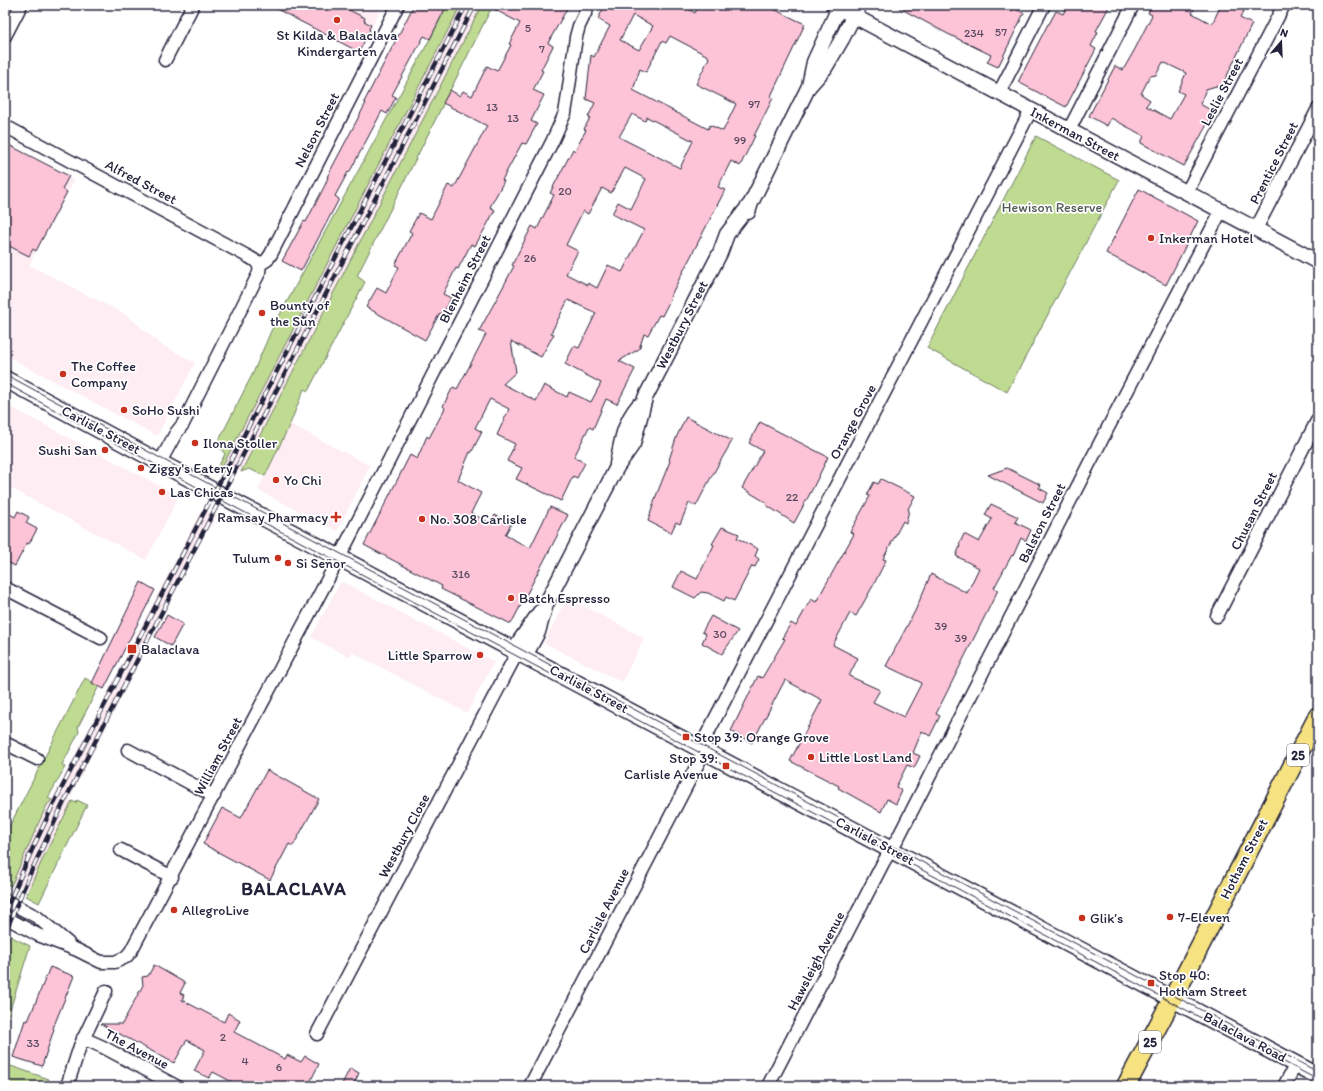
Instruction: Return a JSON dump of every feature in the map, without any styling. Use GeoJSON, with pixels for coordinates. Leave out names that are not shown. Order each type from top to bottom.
{"type":"FeatureCollection","features":[{"type":"Feature","properties":{"kind":"main road","name":"Carlisle Street"},"geometry":{"type":"LineString","coordinates":[[5,379],[1173,998]]}},
{"type":"Feature","properties":{"kind":"main road","name":"Hotham Street"},"geometry":{"type":"LineString","coordinates":[[1126,1086],[1318,716]]}},
{"type":"Feature","properties":{"kind":"main road","name":"Balaclava Road"},"geometry":{"type":"LineString","coordinates":[[1173,998],[1318,1076]]}},
{"type":"Feature","properties":{"kind":"street"},"geometry":{"type":"LineString","coordinates":[[5,36],[21,5]]}},
{"type":"Feature","properties":{"kind":"street"},"geometry":{"type":"LineString","coordinates":[[165,60],[193,5]]}},
{"type":"Feature","properties":{"kind":"street","name":"Nelson Street"},"geometry":{"type":"LineString","coordinates":[[160,462],[176,433],[183,424],[258,275],[259,266],[271,254],[398,5]]}},
{"type":"Feature","properties":{"kind":"street","name":"Blenheim Street"},"geometry":{"type":"LineString","coordinates":[[339,557],[557,132],[567,101],[576,37],[588,5]]}},
{"type":"Feature","properties":{"kind":"street"},"geometry":{"type":"LineString","coordinates":[[999,93],[1044,5]]}},
{"type":"Feature","properties":{"kind":"street"},"geometry":{"type":"LineString","coordinates":[[1069,130],[1133,5]]}},
{"type":"Feature","properties":{"kind":"street","name":"Leslie Street"},"geometry":{"type":"LineString","coordinates":[[1187,192],[1284,5]]}},
{"type":"Feature","properties":{"kind":"street","name":"Inkerman Street"},"geometry":{"type":"LineString","coordinates":[[837,6],[856,10],[999,93],[1318,262]]}},
{"type":"Feature","properties":{"kind":"street","name":"Westbury Street"},"geometry":{"type":"LineString","coordinates":[[519,652],[538,632],[546,604],[616,467],[628,453],[633,444],[645,398],[720,253],[727,234],[751,203],[809,86],[814,62],[837,6]]}},
{"type":"Feature","properties":{"kind":"street","name":"Westbury Street"},"geometry":{"type":"LineString","coordinates":[[809,86],[825,68],[842,40],[856,10]]}},
{"type":"Feature","properties":{"kind":"street","name":"Orange Grove"},"geometry":{"type":"LineString","coordinates":[[703,749],[1031,110]]}},
{"type":"Feature","properties":{"kind":"street","name":"Prentice Street"},"geometry":{"type":"LineString","coordinates":[[1256,229],[1318,110]]}},
{"type":"Feature","properties":{"kind":"street","name":"Alfred Street"},"geometry":{"type":"LineString","coordinates":[[5,126],[249,256],[256,261],[259,266]]}},
{"type":"Feature","properties":{"kind":"street","name":"Balston Street"},"geometry":{"type":"LineString","coordinates":[[891,849],[1221,211]]}},
{"type":"Feature","properties":{"kind":"street","name":"Chusan Street"},"geometry":{"type":"LineString","coordinates":[[1217,616],[1318,419]]}},
{"type":"Feature","properties":{"kind":"street","name":"William Street"},"geometry":{"type":"LineString","coordinates":[[77,950],[101,962],[108,963],[116,962],[126,957],[131,951],[172,877],[339,557]]}},
{"type":"Feature","properties":{"kind":"street"},"geometry":{"type":"LineString","coordinates":[[5,588],[101,638]]}},
{"type":"Feature","properties":{"kind":"street","name":"Westbury Close"},"geometry":{"type":"LineString","coordinates":[[318,1034],[519,652]]}},
{"type":"Feature","properties":{"kind":"street"},"geometry":{"type":"LineString","coordinates":[[5,742],[37,759]]}},
{"type":"Feature","properties":{"kind":"street","name":"Carlisle Avenue"},"geometry":{"type":"LineString","coordinates":[[530,1086],[703,749]]}},
{"type":"Feature","properties":{"kind":"street"},"geometry":{"type":"LineString","coordinates":[[128,750],[214,796]]}},
{"type":"Feature","properties":{"kind":"street","name":"Hawsleigh Avenue"},"geometry":{"type":"LineString","coordinates":[[768,1086],[891,849]]}},
{"type":"Feature","properties":{"kind":"street"},"geometry":{"type":"LineString","coordinates":[[121,850],[172,877]]}},
{"type":"Feature","properties":{"kind":"street"},"geometry":{"type":"LineString","coordinates":[[5,900],[37,917],[77,950]]}},
{"type":"Feature","properties":{"kind":"street"},"geometry":{"type":"LineString","coordinates":[[5,917],[38,934],[77,950]]}},
{"type":"Feature","properties":{"kind":"street"},"geometry":{"type":"LineString","coordinates":[[67,1086],[73,1064],[106,991]]}},
{"type":"Feature","properties":{"kind":"street","name":"The Avenue"},"geometry":{"type":"LineString","coordinates":[[84,1038],[176,1086]]}},
{"type":"Feature","properties":{"kind":"street"},"geometry":{"type":"LineString","coordinates":[[1284,1086],[1296,1064]]}},
{"type":"Feature","properties":{"kind":"shaded area","name":"St Kilda & Balaclava Kindergarten"},"geometry":{"type":"Polygon","coordinates":[[[279,5],[383,5],[359,52],[277,9],[279,5]]]}},
{"type":"Feature","properties":{"kind":"shaded area"},"geometry":{"type":"Polygon","coordinates":[[[461,5],[482,5],[241,472],[225,463],[226,458],[461,5]]]}},
{"type":"Feature","properties":{"kind":"shaded area"},"geometry":{"type":"Polygon","coordinates":[[[5,142],[74,181],[29,265],[128,316],[159,343],[195,363],[157,436],[5,355],[5,142]]]}},
{"type":"Feature","properties":{"kind":"shaded area"},"geometry":{"type":"Polygon","coordinates":[[[5,404],[179,496],[146,560],[5,485],[5,404]]]}},
{"type":"Feature","properties":{"kind":"shaded area"},"geometry":{"type":"Polygon","coordinates":[[[290,424],[370,466],[337,531],[258,490],[290,424]]]}},
{"type":"Feature","properties":{"kind":"shaded area"},"geometry":{"type":"Polygon","coordinates":[[[202,509],[217,516],[206,532],[69,799],[72,801],[43,858],[29,890],[12,882],[47,805],[52,800],[202,509]]]}},
{"type":"Feature","properties":{"kind":"shaded area"},"geometry":{"type":"Polygon","coordinates":[[[343,582],[494,662],[467,713],[352,652],[349,657],[311,637],[340,583],[343,582]]]}},
{"type":"Feature","properties":{"kind":"shaded area"},"geometry":{"type":"Polygon","coordinates":[[[567,597],[644,638],[622,682],[544,643],[567,597]]]}},
{"type":"Feature","properties":{"kind":"green space"},"geometry":{"type":"Polygon","coordinates":[[[447,5],[461,5],[221,469],[218,467],[225,454],[217,444],[253,373],[271,331],[447,5]]]}},
{"type":"Feature","properties":{"kind":"green space"},"geometry":{"type":"Polygon","coordinates":[[[482,5],[493,5],[357,276],[365,282],[308,391],[304,389],[290,424],[265,476],[249,469],[241,472],[482,5]]]}},
{"type":"Feature","properties":{"kind":"green space","name":"Hewison Reserve"},"geometry":{"type":"Polygon","coordinates":[[[1036,136],[1119,180],[1007,392],[927,348],[1036,136]]]}},
{"type":"Feature","properties":{"kind":"green space"},"geometry":{"type":"Polygon","coordinates":[[[85,678],[99,686],[78,727],[79,732],[62,765],[65,767],[48,798],[52,800],[47,805],[11,886],[5,883],[5,835],[85,678]]]}},
{"type":"Feature","properties":{"kind":"green space"},"geometry":{"type":"Polygon","coordinates":[[[77,800],[87,805],[39,903],[26,896],[43,858],[72,801],[76,803],[77,800]]]}},
{"type":"Feature","properties":{"kind":"green space"},"geometry":{"type":"Polygon","coordinates":[[[10,936],[30,946],[5,1026],[5,951],[10,936]]]}},
{"type":"Feature","properties":{"kind":"green space"},"geometry":{"type":"Polygon","coordinates":[[[5,1064],[49,1079],[47,1086],[5,1086],[5,1064]]]}},
{"type":"Feature","properties":{"kind":"building","name":"St Kilda & Balaclava Kindergarten"},"geometry":{"type":"Polygon","coordinates":[[[269,5],[339,5],[365,18],[364,21],[371,25],[370,30],[359,52],[269,5]]]}},
{"type":"Feature","properties":{"kind":"building"},"geometry":{"type":"Polygon","coordinates":[[[414,5],[447,5],[430,39],[424,36],[392,95],[396,97],[387,114],[382,111],[349,173],[348,172],[335,196],[339,199],[301,271],[282,261],[304,221],[306,222],[325,185],[327,177],[366,103],[364,102],[414,5]]]}},
{"type":"Feature","properties":{"kind":"building"},"geometry":{"type":"Polygon","coordinates":[[[486,5],[569,5],[548,43],[553,46],[541,70],[543,71],[533,90],[544,95],[531,121],[537,124],[526,144],[522,143],[502,180],[504,181],[490,207],[495,210],[487,225],[475,246],[471,244],[458,269],[456,268],[443,294],[451,298],[443,314],[440,313],[425,340],[366,307],[377,288],[386,293],[399,267],[395,265],[412,233],[409,231],[419,213],[431,219],[448,185],[454,188],[487,126],[443,103],[450,90],[460,96],[463,91],[472,96],[487,66],[497,71],[511,45],[509,44],[520,23],[486,5]]]}},
{"type":"Feature","properties":{"kind":"building"},"geometry":{"type":"Polygon","coordinates":[[[605,5],[682,5],[695,13],[699,5],[765,5],[805,24],[771,96],[773,98],[740,166],[731,161],[718,187],[725,190],[670,297],[671,298],[662,316],[659,315],[648,335],[644,334],[639,349],[619,361],[635,369],[617,404],[606,399],[593,429],[589,427],[574,457],[585,463],[577,478],[573,476],[561,501],[516,479],[522,468],[507,461],[515,444],[497,435],[509,409],[490,399],[475,428],[482,432],[471,453],[470,452],[458,480],[481,493],[471,513],[490,523],[495,515],[511,524],[505,535],[530,548],[550,507],[568,515],[511,624],[441,589],[442,586],[364,545],[410,455],[417,459],[427,436],[429,438],[445,408],[443,406],[453,387],[457,389],[469,367],[486,334],[479,331],[514,266],[512,265],[532,226],[537,229],[554,195],[550,193],[573,149],[575,151],[586,130],[584,129],[590,118],[588,117],[595,103],[586,99],[591,55],[594,57],[610,26],[598,19],[605,5]],[[633,15],[620,40],[639,50],[653,26],[633,15]],[[670,36],[666,43],[662,41],[646,72],[640,69],[633,90],[708,129],[710,125],[723,131],[736,104],[696,84],[709,58],[708,56],[670,36]],[[632,114],[619,137],[680,168],[693,141],[647,117],[645,121],[632,114]],[[625,168],[611,193],[602,188],[588,214],[583,211],[566,245],[578,251],[566,274],[597,288],[608,265],[622,272],[644,230],[612,214],[618,202],[631,209],[646,179],[625,168]],[[568,300],[551,333],[554,334],[541,357],[511,341],[516,372],[503,384],[536,401],[544,385],[567,397],[569,392],[591,402],[601,383],[565,364],[574,346],[579,348],[596,313],[568,300]]]}},
{"type":"Feature","properties":{"kind":"building"},"geometry":{"type":"Polygon","coordinates":[[[894,5],[1000,5],[1012,11],[1013,8],[1024,13],[998,67],[987,62],[991,55],[894,5]]]}},
{"type":"Feature","properties":{"kind":"building"},"geometry":{"type":"Polygon","coordinates":[[[1068,5],[1110,5],[1096,31],[1098,32],[1091,46],[1096,49],[1066,107],[1018,82],[1056,11],[1063,14],[1068,5]]]}},
{"type":"Feature","properties":{"kind":"building"},"geometry":{"type":"Polygon","coordinates":[[[1152,5],[1196,5],[1192,13],[1212,24],[1221,5],[1247,5],[1240,18],[1252,24],[1221,88],[1216,86],[1206,89],[1200,104],[1214,112],[1184,166],[1141,143],[1144,136],[1111,118],[1107,126],[1089,116],[1115,66],[1123,70],[1152,15],[1148,13],[1152,5]],[[1163,62],[1156,75],[1150,76],[1141,94],[1150,100],[1146,106],[1170,119],[1184,94],[1178,91],[1186,73],[1163,62]]]}},
{"type":"Feature","properties":{"kind":"building"},"geometry":{"type":"Polygon","coordinates":[[[5,143],[69,176],[62,189],[67,192],[36,251],[33,249],[29,256],[5,244],[5,143]]]}},
{"type":"Feature","properties":{"kind":"building","name":"Inkerman Hotel"},"geometry":{"type":"Polygon","coordinates":[[[1139,189],[1198,221],[1166,285],[1106,253],[1139,189]]]}},
{"type":"Feature","properties":{"kind":"building"},"geometry":{"type":"Polygon","coordinates":[[[686,417],[732,441],[696,506],[689,503],[680,524],[676,522],[671,533],[648,521],[670,461],[669,460],[676,438],[686,417]]]}},
{"type":"Feature","properties":{"kind":"building"},"geometry":{"type":"Polygon","coordinates":[[[760,422],[828,457],[794,523],[766,505],[767,503],[742,488],[763,451],[749,443],[760,422]]]}},
{"type":"Feature","properties":{"kind":"building"},"geometry":{"type":"Polygon","coordinates":[[[1007,468],[1041,485],[1039,488],[1048,493],[1043,503],[988,475],[1007,468]]]}},
{"type":"Feature","properties":{"kind":"building"},"geometry":{"type":"Polygon","coordinates":[[[881,479],[915,496],[908,509],[906,523],[903,521],[883,559],[886,560],[874,584],[856,616],[850,613],[833,645],[858,658],[849,676],[880,690],[873,702],[904,717],[921,684],[920,682],[886,666],[915,611],[931,574],[967,593],[979,568],[956,556],[964,534],[979,542],[992,519],[985,515],[991,504],[1018,517],[1015,522],[1031,530],[1026,541],[1021,538],[1013,556],[1012,555],[994,588],[998,590],[936,714],[940,716],[930,736],[922,731],[913,753],[920,756],[914,768],[907,765],[896,787],[902,791],[896,804],[887,799],[881,812],[838,788],[839,786],[790,761],[822,700],[785,680],[752,743],[731,731],[758,676],[762,678],[785,639],[782,638],[791,623],[796,626],[811,599],[816,602],[854,534],[850,532],[870,496],[867,495],[874,482],[878,484],[881,479]]]}},
{"type":"Feature","properties":{"kind":"building"},"geometry":{"type":"Polygon","coordinates":[[[5,511],[15,517],[18,511],[29,517],[26,523],[37,529],[29,544],[27,543],[15,566],[5,563],[5,511]]]}},
{"type":"Feature","properties":{"kind":"building"},"geometry":{"type":"Polygon","coordinates":[[[722,527],[739,534],[737,538],[758,549],[755,556],[759,559],[755,567],[752,566],[734,601],[726,597],[724,601],[708,593],[701,592],[695,598],[673,587],[681,571],[697,579],[714,545],[712,544],[722,527]]]}},
{"type":"Feature","properties":{"kind":"building"},"geometry":{"type":"Polygon","coordinates":[[[141,582],[155,590],[104,689],[92,683],[141,582]]]}},
{"type":"Feature","properties":{"kind":"building"},"geometry":{"type":"Polygon","coordinates":[[[167,615],[183,624],[171,646],[155,637],[167,615]]]}},
{"type":"Feature","properties":{"kind":"building"},"geometry":{"type":"Polygon","coordinates":[[[711,616],[738,631],[722,654],[702,643],[706,634],[702,632],[711,616]]]}},
{"type":"Feature","properties":{"kind":"building"},"geometry":{"type":"Polygon","coordinates":[[[267,770],[319,799],[293,846],[289,844],[270,880],[203,844],[222,808],[241,818],[267,770]]]}},
{"type":"Feature","properties":{"kind":"building"},"geometry":{"type":"Polygon","coordinates":[[[154,965],[185,983],[180,993],[184,995],[182,1000],[224,1022],[228,1013],[240,1020],[234,1032],[285,1059],[287,1055],[301,1062],[305,1056],[319,1064],[308,1086],[235,1086],[234,1083],[213,1072],[209,1078],[194,1071],[205,1050],[187,1040],[174,1063],[101,1024],[122,1024],[143,985],[142,977],[148,976],[154,965]]]}},
{"type":"Feature","properties":{"kind":"building"},"geometry":{"type":"Polygon","coordinates":[[[50,967],[74,976],[53,1028],[54,1029],[42,1066],[13,1057],[25,1020],[28,1021],[50,967]]]}},
{"type":"Feature","properties":{"kind":"building"},"geometry":{"type":"Polygon","coordinates":[[[350,1068],[359,1073],[353,1086],[341,1086],[350,1068]]]}},
{"type":"Feature","properties":{"kind":"tram line"},"geometry":{"type":"LineString","coordinates":[[5,374],[162,459],[1318,1072]]}},
{"type":"Feature","properties":{"kind":"tram line"},"geometry":{"type":"LineString","coordinates":[[5,383],[204,491],[1318,1080]]}},
{"type":"Feature","properties":{"kind":"railway"},"geometry":{"type":"LineString","coordinates":[[5,912],[55,801],[466,5]]}},
{"type":"Feature","properties":{"kind":"railway"},"geometry":{"type":"LineString","coordinates":[[5,933],[29,876],[64,802],[475,5]]}},
{"type":"Feature","properties":{"kind":"place","name":"St Kilda & Balaclava Kindergarten"},"geometry":{"type":"Point","coordinates":[337,20]}},
{"type":"Feature","properties":{"kind":"place","name":"Inkerman Hotel"},"geometry":{"type":"Point","coordinates":[1151,238]}},
{"type":"Feature","properties":{"kind":"place","name":"Bounty of the Sun"},"geometry":{"type":"Point","coordinates":[262,313]}},
{"type":"Feature","properties":{"kind":"place","name":"The Coffee Company"},"geometry":{"type":"Point","coordinates":[63,374]}},
{"type":"Feature","properties":{"kind":"place","name":"SoHo Sushi"},"geometry":{"type":"Point","coordinates":[124,410]}},
{"type":"Feature","properties":{"kind":"place","name":"Ilona Stoller"},"geometry":{"type":"Point","coordinates":[195,443]}},
{"type":"Feature","properties":{"kind":"place","name":"Sushi San"},"geometry":{"type":"Point","coordinates":[105,450]}},
{"type":"Feature","properties":{"kind":"place","name":"Ziggy's Eatery"},"geometry":{"type":"Point","coordinates":[141,468]}},
{"type":"Feature","properties":{"kind":"place","name":"Yo Chi"},"geometry":{"type":"Point","coordinates":[276,480]}},
{"type":"Feature","properties":{"kind":"place","name":"Las Chicas"},"geometry":{"type":"Point","coordinates":[162,492]}},
{"type":"Feature","properties":{"kind":"place","name":"Ramsay Pharmacy"},"geometry":{"type":"Point","coordinates":[336,517]}},
{"type":"Feature","properties":{"kind":"place","name":"No. 308 Carlisle"},"geometry":{"type":"Point","coordinates":[422,519]}},
{"type":"Feature","properties":{"kind":"place","name":"Tulum"},"geometry":{"type":"Point","coordinates":[278,558]}},
{"type":"Feature","properties":{"kind":"place","name":"Si Señor"},"geometry":{"type":"Point","coordinates":[288,563]}},
{"type":"Feature","properties":{"kind":"place","name":"Batch Espresso"},"geometry":{"type":"Point","coordinates":[511,598]}},
{"type":"Feature","properties":{"kind":"place","name":"Balaclava"},"geometry":{"type":"Point","coordinates":[132,649]}},
{"type":"Feature","properties":{"kind":"place","name":"Little Sparrow"},"geometry":{"type":"Point","coordinates":[480,655]}},
{"type":"Feature","properties":{"kind":"place","name":"Stop 39: Orange Grove"},"geometry":{"type":"Point","coordinates":[686,737]}},
{"type":"Feature","properties":{"kind":"place","name":"Little Lost Land"},"geometry":{"type":"Point","coordinates":[811,757]}},
{"type":"Feature","properties":{"kind":"place","name":"Stop 39: Carlisle Avenue"},"geometry":{"type":"Point","coordinates":[726,766]}},
{"type":"Feature","properties":{"kind":"place","name":"AllegroLive"},"geometry":{"type":"Point","coordinates":[174,910]}},
{"type":"Feature","properties":{"kind":"place","name":"7-Eleven"},"geometry":{"type":"Point","coordinates":[1170,917]}},
{"type":"Feature","properties":{"kind":"place","name":"Glik’s"},"geometry":{"type":"Point","coordinates":[1082,918]}},
{"type":"Feature","properties":{"kind":"place","name":"Stop 40: Hotham Street"},"geometry":{"type":"Point","coordinates":[1151,983]}},
{"type":"Feature","properties":{"kind":"district","name":"BALACLAVA"},"geometry":{"type":"Point","coordinates":[294,889]}}]}
